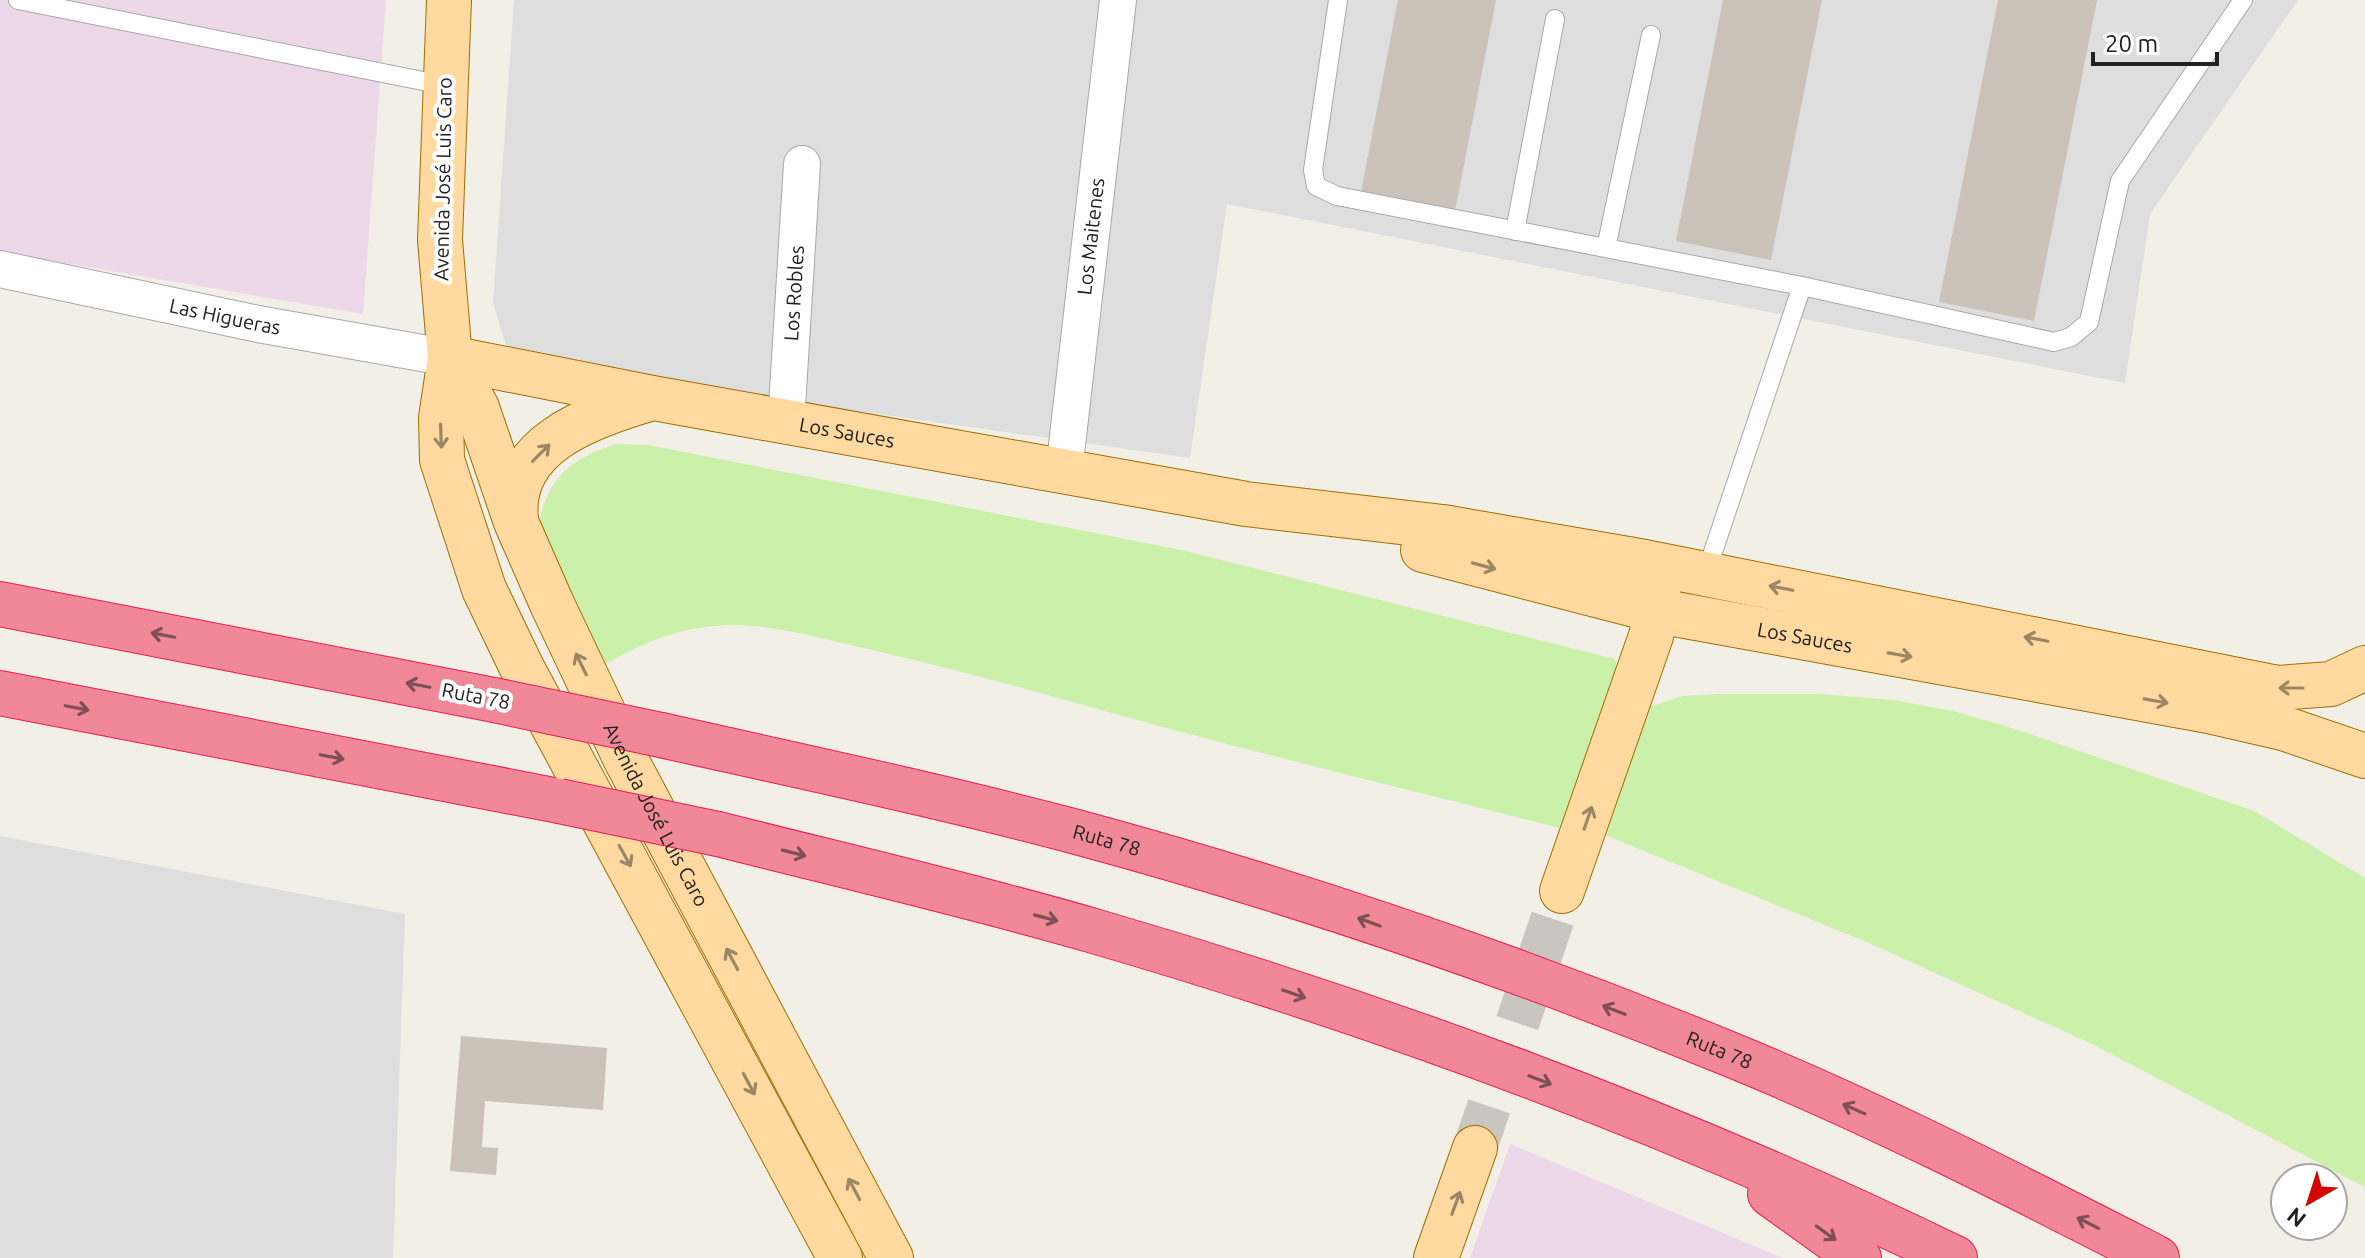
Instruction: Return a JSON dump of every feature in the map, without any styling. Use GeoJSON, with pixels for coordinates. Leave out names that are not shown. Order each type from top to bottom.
{"type":"FeatureCollection","features":[{"type":"Feature","properties":{"kind":"highway","name":"Ruta 78"},"geometry":{"type":"LineString","coordinates":[[0,604],[494,700],[943,798],[1076,832],[1357,917],[1739,1058],[1863,1113],[2157,1258]]}},
{"type":"Feature","properties":{"kind":"highway"},"geometry":{"type":"LineString","coordinates":[[0,693],[718,834],[1093,930],[1382,1023],[1667,1128],[1955,1258]]}},
{"type":"Feature","properties":{"kind":"highway"},"geometry":{"type":"LineString","coordinates":[[1667,1128],[1745,1176],[1859,1258]]}},
{"type":"Feature","properties":{"kind":"main road","name":"Avenida José Luis Caro"},"geometry":{"type":"LineString","coordinates":[[449,0],[443,85],[440,240],[450,358],[441,418],[442,460],[484,589],[523,670],[840,1258]]}},
{"type":"Feature","properties":{"kind":"main road","name":"Avenida José Luis Caro"},"geometry":{"type":"LineString","coordinates":[[450,358],[477,408],[516,522],[626,760],[891,1258]]}},
{"type":"Feature","properties":{"kind":"main road","name":"Los Sauces"},"geometry":{"type":"LineString","coordinates":[[450,358],[786,423],[1246,504],[1443,527],[1706,573],[2278,688],[2331,684],[2365,668]]}},
{"type":"Feature","properties":{"kind":"main road"},"geometry":{"type":"LineString","coordinates":[[516,522],[514,504],[518,486],[526,467],[542,450],[582,421],[653,398]]}},
{"type":"Feature","properties":{"kind":"main road","name":"Los Sauces"},"geometry":{"type":"LineString","coordinates":[[1246,504],[1658,611],[2209,711],[2283,728],[2365,756]]}},
{"type":"Feature","properties":{"kind":"main road"},"geometry":{"type":"LineString","coordinates":[[1562,891],[1658,611],[1656,583],[1645,562]]}},
{"type":"Feature","properties":{"kind":"main road"},"geometry":{"type":"LineString","coordinates":[[1436,1258],[1475,1148]]}},
{"type":"Feature","properties":{"kind":"street","name":"Los Maitenes"},"geometry":{"type":"LineString","coordinates":[[1064,471],[1118,0]]}},
{"type":"Feature","properties":{"kind":"street","name":"Los Robles"},"geometry":{"type":"LineString","coordinates":[[786,423],[802,164]]}},
{"type":"Feature","properties":{"kind":"street","name":"Las Higueras"},"geometry":{"type":"LineString","coordinates":[[0,269],[258,324],[450,358]]}},
{"type":"Feature","properties":{"kind":"lane"},"geometry":{"type":"LineString","coordinates":[[18,0],[443,85]]}},
{"type":"Feature","properties":{"kind":"lane"},"geometry":{"type":"LineString","coordinates":[[1338,0],[1313,170],[1316,186],[1337,196],[1802,286],[2054,342],[2071,337],[2089,322],[2120,181],[2243,0]]}},
{"type":"Feature","properties":{"kind":"lane"},"geometry":{"type":"LineString","coordinates":[[1515,231],[1555,19]]}},
{"type":"Feature","properties":{"kind":"lane"},"geometry":{"type":"LineString","coordinates":[[1606,248],[1651,35]]}},
{"type":"Feature","properties":{"kind":"lane"},"geometry":{"type":"LineString","coordinates":[[1706,573],[1802,286]]}},
{"type":"Feature","properties":{"kind":"shaded area"},"geometry":{"type":"Polygon","coordinates":[[[0,0],[386,0],[363,314],[0,252],[0,0]]]}},
{"type":"Feature","properties":{"kind":"shaded area"},"geometry":{"type":"Polygon","coordinates":[[[514,0],[2298,0],[2150,214],[2125,383],[1227,204],[1190,458],[511,362],[493,303],[514,0]]]}},
{"type":"Feature","properties":{"kind":"shaded area"},"geometry":{"type":"Polygon","coordinates":[[[0,836],[405,914],[393,1258],[0,1258],[0,836]]]}},
{"type":"Feature","properties":{"kind":"shaded area"},"geometry":{"type":"Polygon","coordinates":[[[1510,1144],[1783,1258],[1470,1258],[1510,1144]]]}},
{"type":"Feature","properties":{"kind":"green space"},"geometry":{"type":"Polygon","coordinates":[[[616,444],[648,445],[1181,550],[1615,659],[1618,670],[1564,829],[958,671],[787,631],[735,625],[699,628],[651,641],[604,665],[538,530],[547,497],[562,474],[585,457],[616,444]]]}},
{"type":"Feature","properties":{"kind":"green space"},"geometry":{"type":"Polygon","coordinates":[[[1821,694],[1893,700],[1953,711],[2015,729],[2254,811],[2365,878],[2365,1187],[2349,1179],[2349,1162],[2317,1162],[2090,1043],[1869,943],[1605,835],[1646,708],[1683,696],[1821,694]]]}},
{"type":"Feature","properties":{"kind":"building"},"geometry":{"type":"Polygon","coordinates":[[[1398,0],[1496,0],[1455,211],[1361,192],[1398,0]]]}},
{"type":"Feature","properties":{"kind":"building"},"geometry":{"type":"Polygon","coordinates":[[[1723,0],[1822,0],[1771,260],[1676,241],[1723,0]]]}},
{"type":"Feature","properties":{"kind":"building"},"geometry":{"type":"Polygon","coordinates":[[[1998,0],[2097,0],[2034,321],[1939,302],[1998,0]]]}},
{"type":"Feature","properties":{"kind":"building"},"geometry":{"type":"Polygon","coordinates":[[[461,1036],[607,1048],[603,1110],[485,1101],[482,1147],[498,1148],[496,1175],[450,1171],[461,1036]]]}},
{"type":"Feature","properties":{"kind":"tunnel"},"geometry":{"type":"LineString","coordinates":[[1475,1148],[1562,891]]}}]}
